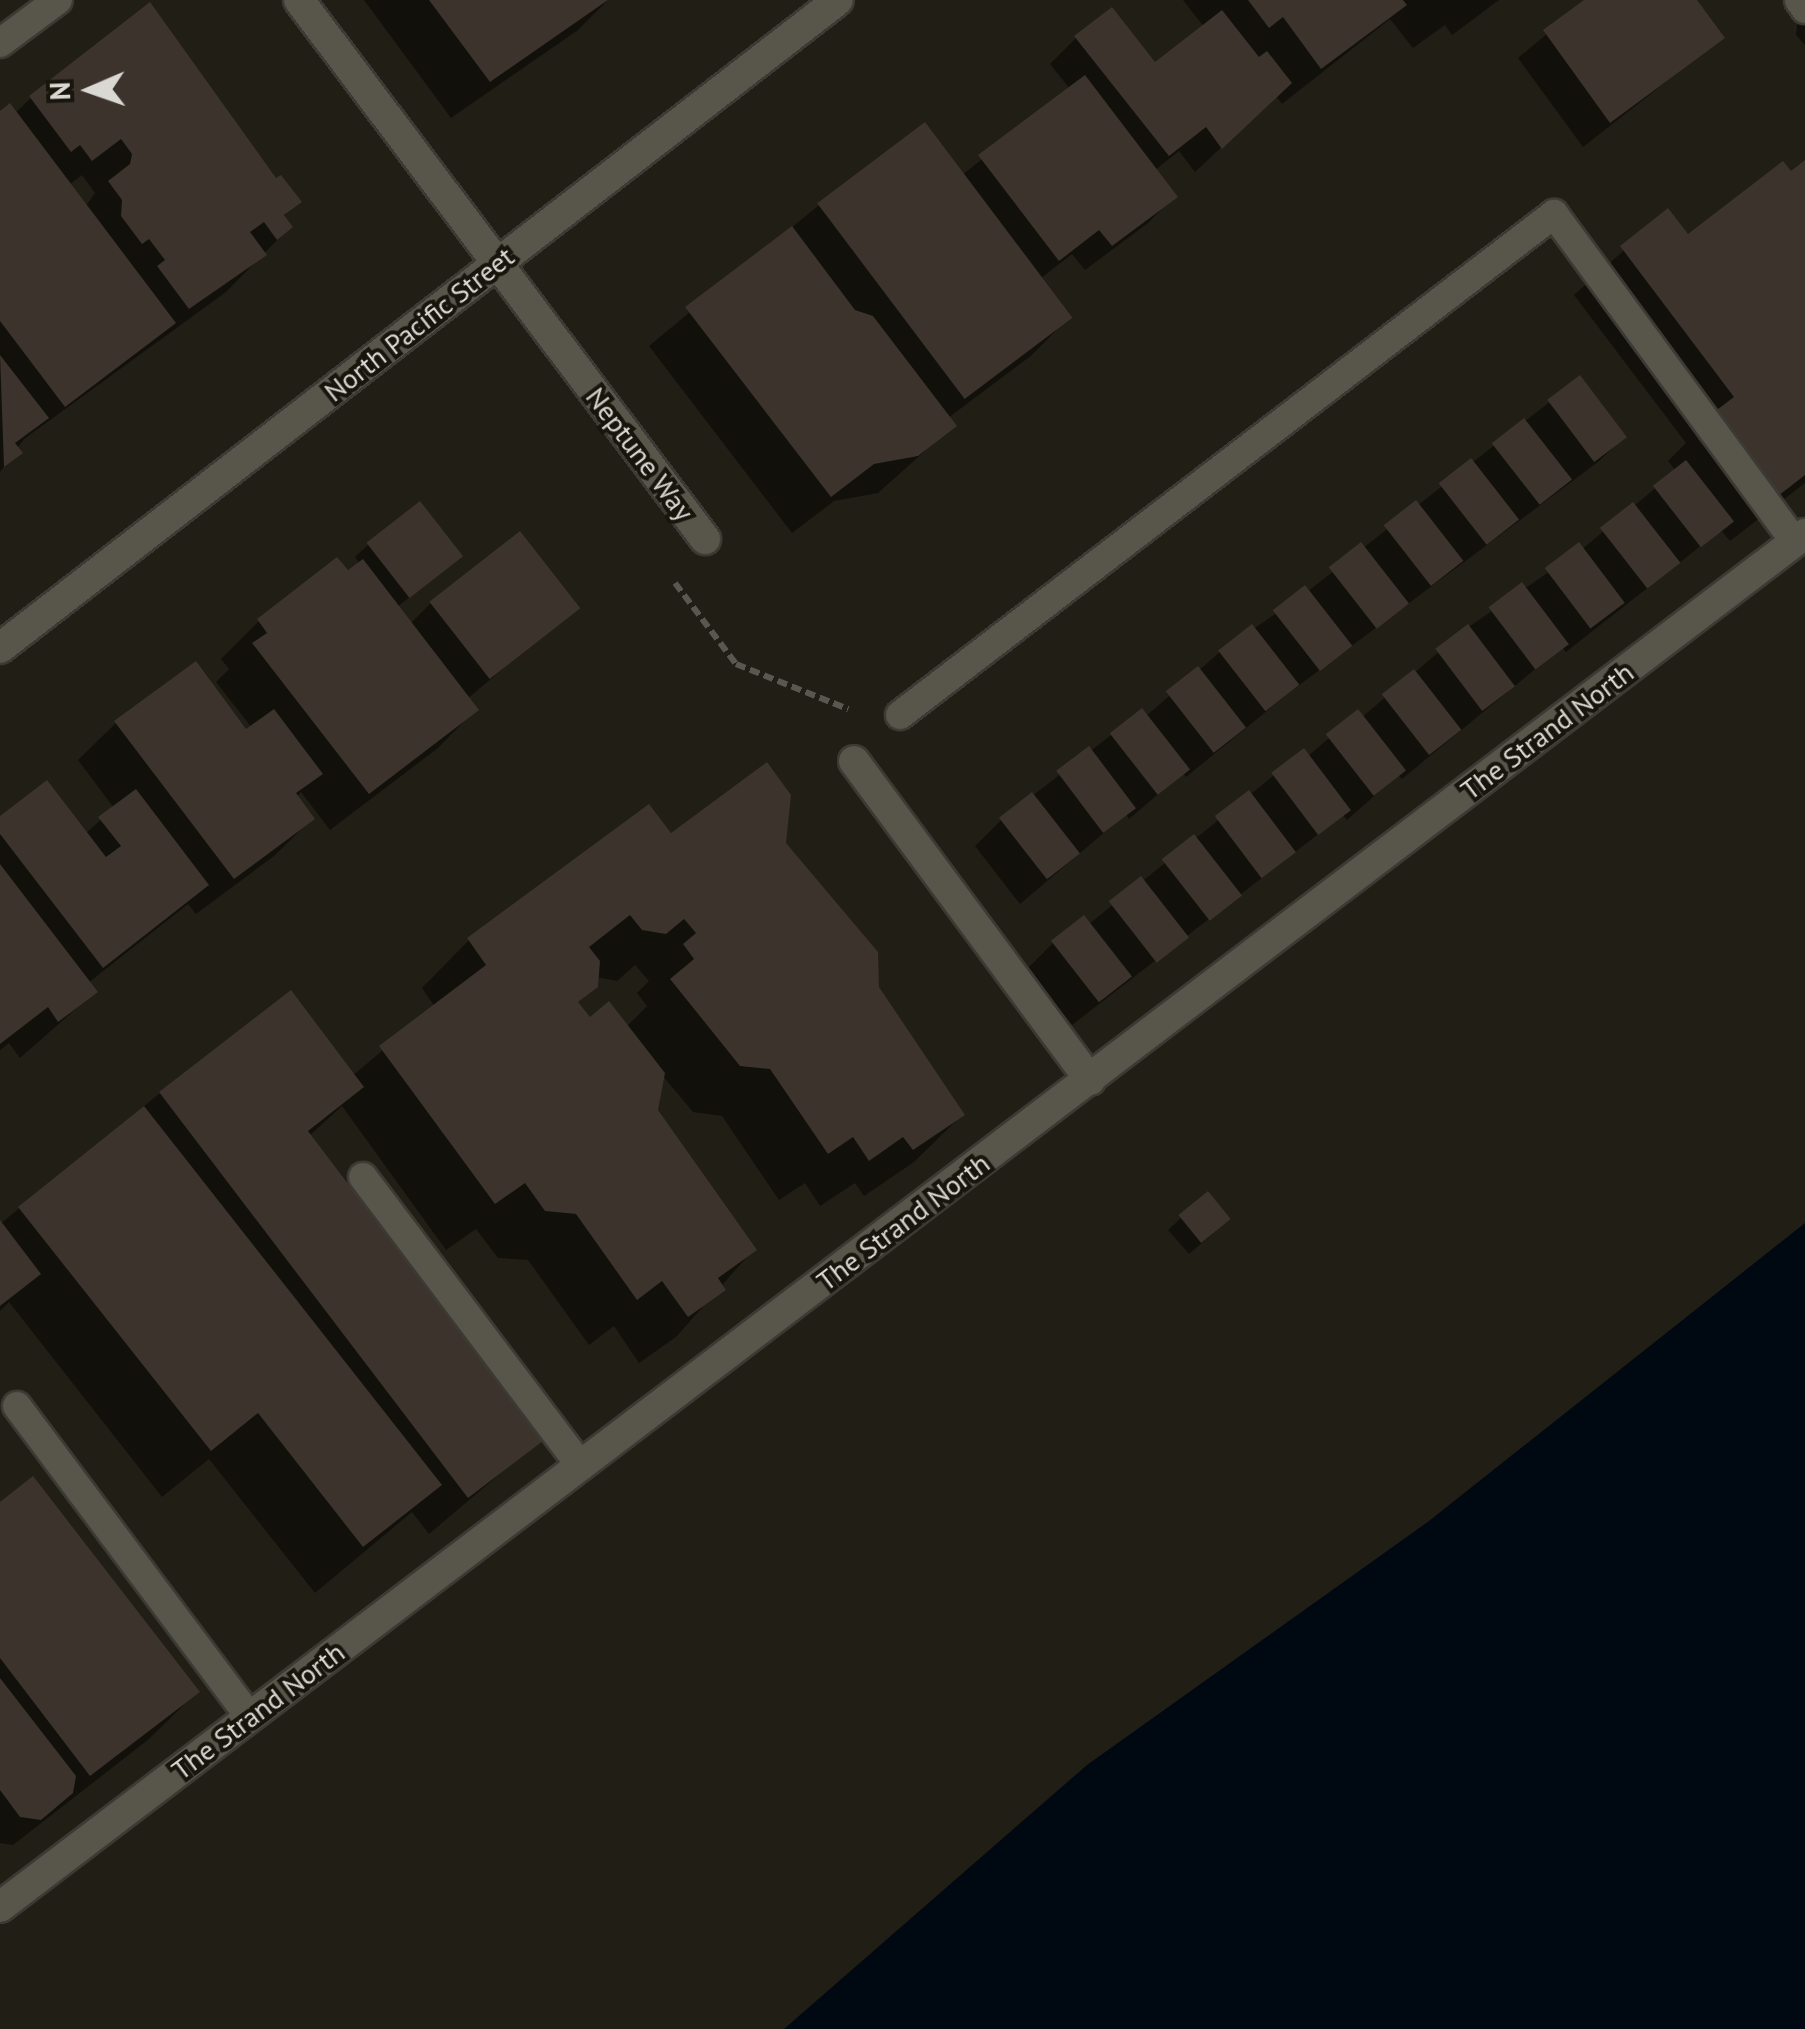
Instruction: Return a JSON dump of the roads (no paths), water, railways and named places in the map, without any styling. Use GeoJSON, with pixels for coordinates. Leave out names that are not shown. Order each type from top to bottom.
{"type":"FeatureCollection","features":[{"type":"Feature","properties":{"kind":"street","name":"Neptune Way"},"geometry":{"type":"LineString","coordinates":[[300,0],[705,539]]}},
{"type":"Feature","properties":{"kind":"street","name":"North Pacific Street"},"geometry":{"type":"LineString","coordinates":[[0,648],[838,0]]}},
{"type":"Feature","properties":{"kind":"street","name":"The Strand North"},"geometry":{"type":"LineString","coordinates":[[0,1908],[1800,538]]}},
{"type":"Feature","properties":{"kind":"street"},"geometry":{"type":"LineString","coordinates":[[854,761],[1090,1080]]}},
{"type":"Feature","properties":{"kind":"lane"},"geometry":{"type":"LineString","coordinates":[[0,44],[58,0]]}},
{"type":"Feature","properties":{"kind":"lane"},"geometry":{"type":"LineString","coordinates":[[1798,0],[1805,9]]}},
{"type":"Feature","properties":{"kind":"lane"},"geometry":{"type":"LineString","coordinates":[[900,715],[1554,214],[1800,538]]}},
{"type":"Feature","properties":{"kind":"lane"},"geometry":{"type":"LineString","coordinates":[[363,1177],[581,1466]]}},
{"type":"Feature","properties":{"kind":"lane"},"geometry":{"type":"LineString","coordinates":[[17,1406],[250,1717]]}}]}
